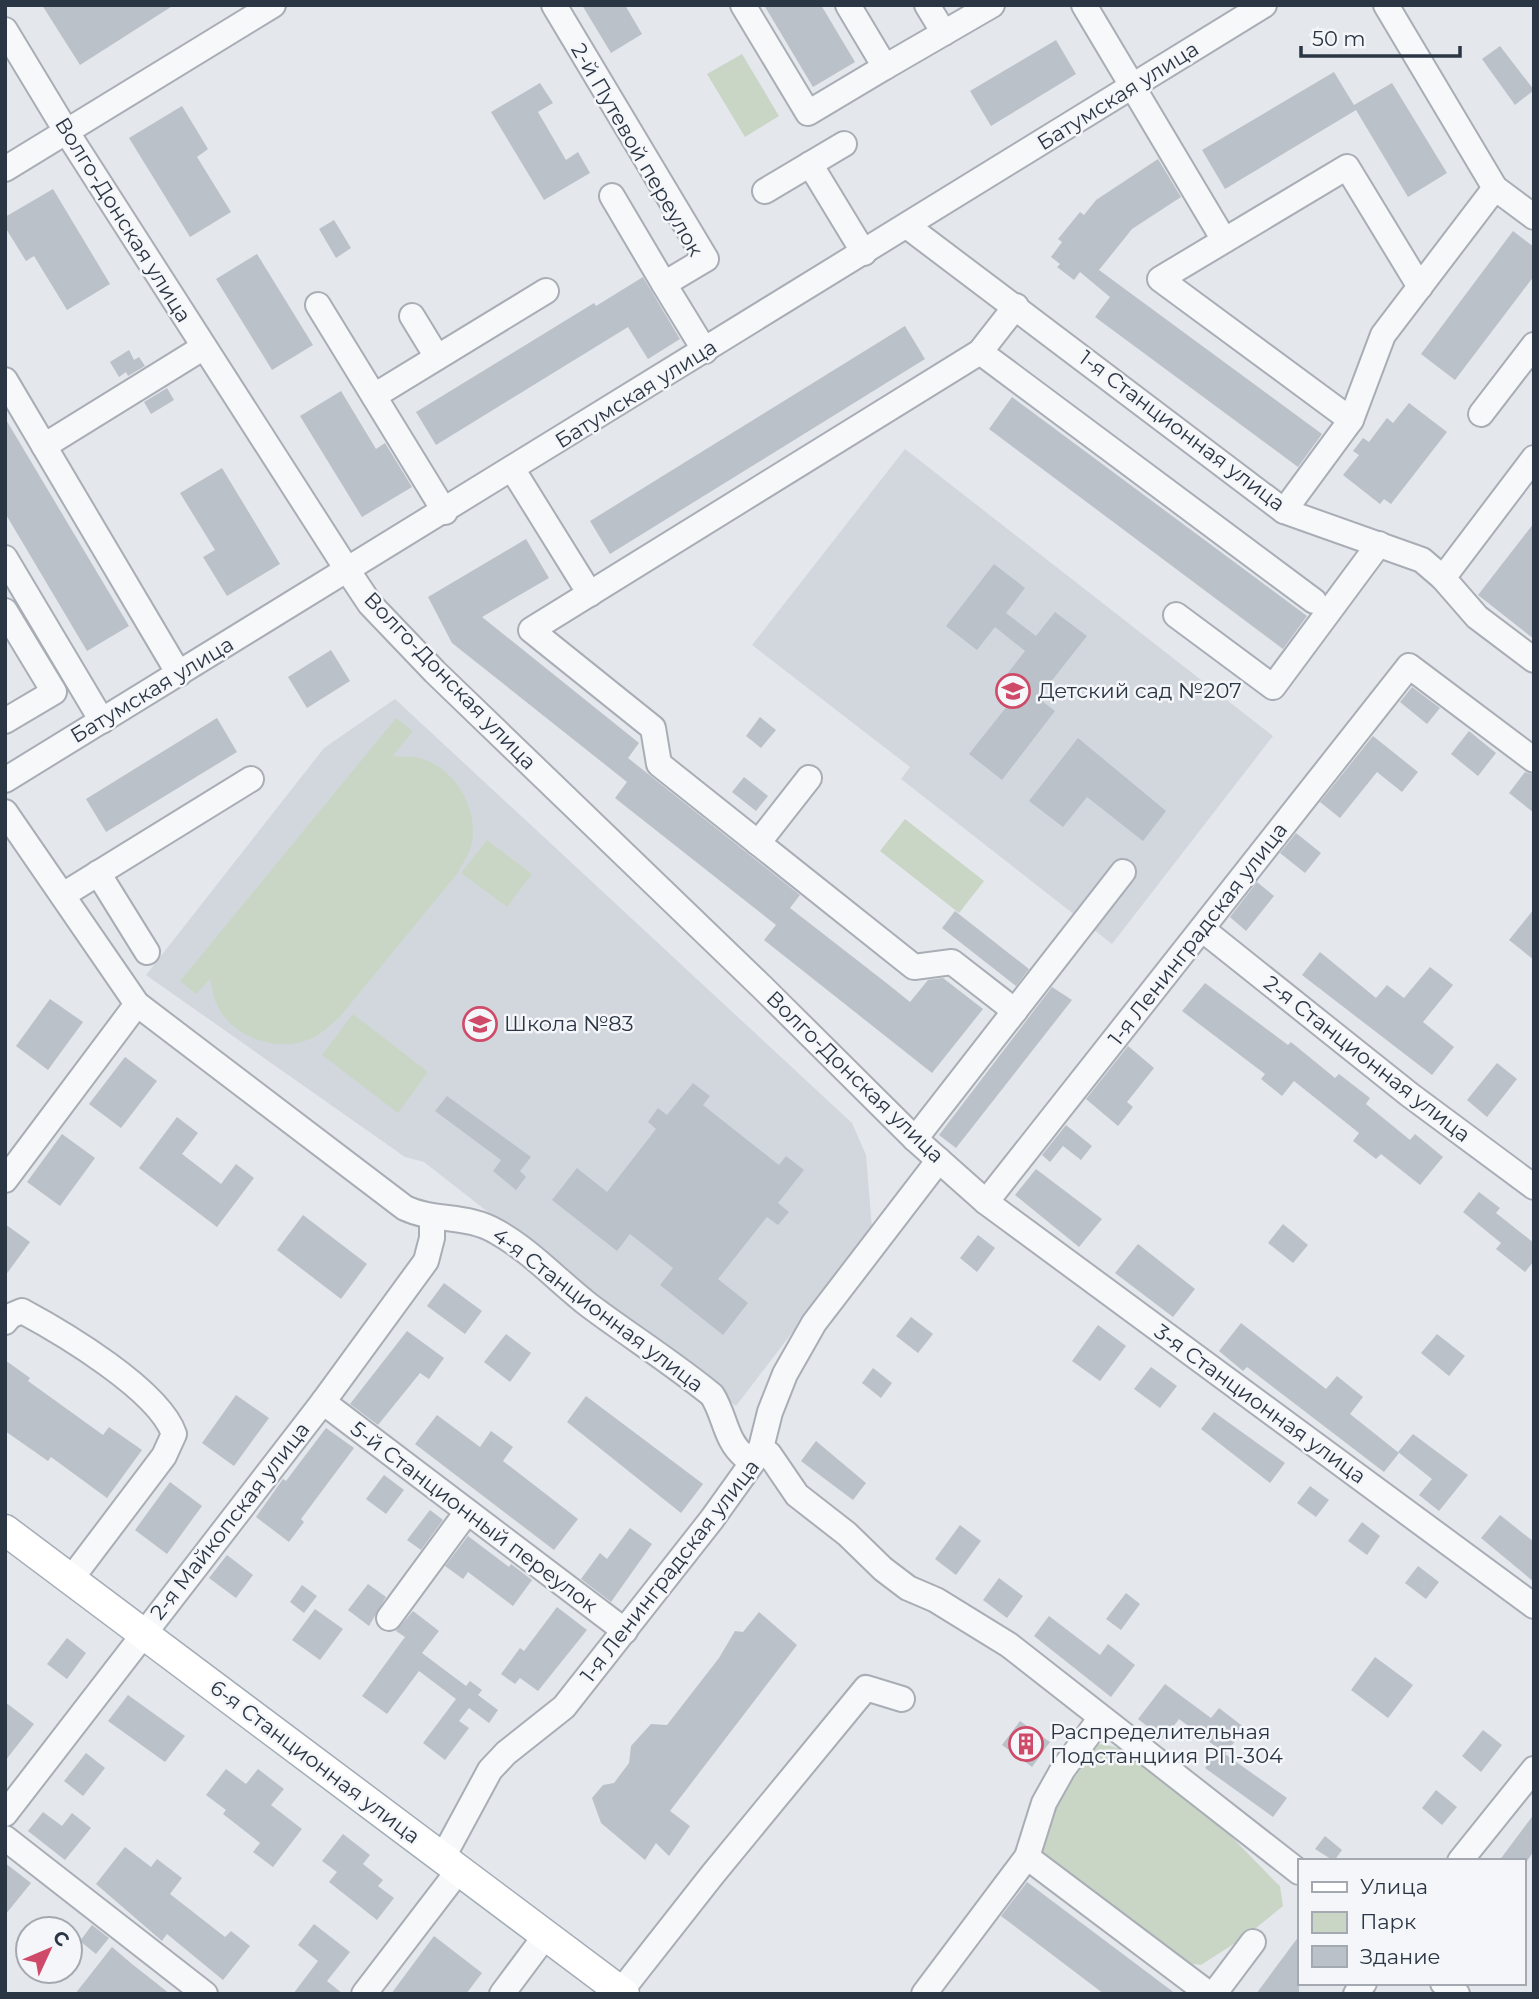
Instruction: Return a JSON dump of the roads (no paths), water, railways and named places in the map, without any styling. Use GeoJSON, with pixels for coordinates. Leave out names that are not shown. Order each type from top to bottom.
{"type":"FeatureCollection","features":[{"type":"Feature","properties":{"kind":"main road","name":"6-я Станционная улица"},"geometry":{"type":"LineString","coordinates":[[5,1530],[623,1993]]}},
{"type":"Feature","properties":{"kind":"street"},"geometry":{"type":"LineString","coordinates":[[5,169],[273,5]]}},
{"type":"Feature","properties":{"kind":"street","name":"2-й Путевой переулок"},"geometry":{"type":"LineString","coordinates":[[554,5],[706,259],[664,284]]}},
{"type":"Feature","properties":{"kind":"street"},"geometry":{"type":"LineString","coordinates":[[743,5],[808,113],[992,5]]}},
{"type":"Feature","properties":{"kind":"street"},"geometry":{"type":"LineString","coordinates":[[848,5],[885,67]]}},
{"type":"Feature","properties":{"kind":"street"},"geometry":{"type":"LineString","coordinates":[[927,5],[944,33]]}},
{"type":"Feature","properties":{"kind":"street"},"geometry":{"type":"LineString","coordinates":[[1084,5],[1224,240]]}},
{"type":"Feature","properties":{"kind":"street","name":"Батумская улица"},"geometry":{"type":"LineString","coordinates":[[5,780],[445,512],[1265,5]]}},
{"type":"Feature","properties":{"kind":"street"},"geometry":{"type":"LineString","coordinates":[[1386,5],[1495,188],[1534,217]]}},
{"type":"Feature","properties":{"kind":"street","name":"Волго-Донская улица"},"geometry":{"type":"LineString","coordinates":[[5,30],[66,131],[370,604],[435,672],[762,987],[915,1139],[986,1202]]}},
{"type":"Feature","properties":{"kind":"street"},"geometry":{"type":"LineString","coordinates":[[765,191],[844,144]]}},
{"type":"Feature","properties":{"kind":"street"},"geometry":{"type":"LineString","coordinates":[[810,164],[864,253]]}},
{"type":"Feature","properties":{"kind":"street"},"geometry":{"type":"LineString","coordinates":[[1351,420],[1160,279],[1347,167],[1420,287]]}},
{"type":"Feature","properties":{"kind":"street"},"geometry":{"type":"LineString","coordinates":[[1284,510],[1351,420],[1383,335],[1495,188]]}},
{"type":"Feature","properties":{"kind":"street"},"geometry":{"type":"LineString","coordinates":[[612,196],[705,351]]}},
{"type":"Feature","properties":{"kind":"street","name":"1-я Станционная улица"},"geometry":{"type":"LineString","coordinates":[[907,226],[1284,510],[1422,560],[1443,578],[1477,617],[1534,660]]}},
{"type":"Feature","properties":{"kind":"street"},"geometry":{"type":"LineString","coordinates":[[374,396],[546,290]]}},
{"type":"Feature","properties":{"kind":"street"},"geometry":{"type":"LineString","coordinates":[[318,305],[445,512]]}},
{"type":"Feature","properties":{"kind":"street"},"geometry":{"type":"LineString","coordinates":[[1015,1011],[952,962],[914,967],[659,764],[653,728],[531,630],[979,352],[1016,306]]}},
{"type":"Feature","properties":{"kind":"street"},"geometry":{"type":"LineString","coordinates":[[412,316],[437,357]]}},
{"type":"Feature","properties":{"kind":"street"},"geometry":{"type":"LineString","coordinates":[[1481,414],[1534,345]]}},
{"type":"Feature","properties":{"kind":"street"},"geometry":{"type":"LineString","coordinates":[[44,446],[204,347]]}},
{"type":"Feature","properties":{"kind":"street"},"geometry":{"type":"LineString","coordinates":[[979,352],[1314,601]]}},
{"type":"Feature","properties":{"kind":"street"},"geometry":{"type":"LineString","coordinates":[[5,380],[179,674]]}},
{"type":"Feature","properties":{"kind":"street"},"geometry":{"type":"LineString","coordinates":[[1443,578],[1534,458]]}},
{"type":"Feature","properties":{"kind":"street"},"geometry":{"type":"LineString","coordinates":[[513,470],[590,594]]}},
{"type":"Feature","properties":{"kind":"street"},"geometry":{"type":"LineString","coordinates":[[1176,615],[1273,687],[1379,544]]}},
{"type":"Feature","properties":{"kind":"street"},"geometry":{"type":"LineString","coordinates":[[5,558],[102,721]]}},
{"type":"Feature","properties":{"kind":"street"},"geometry":{"type":"LineString","coordinates":[[5,611],[54,692],[5,721]]}},
{"type":"Feature","properties":{"kind":"street","name":"1-я Ленинградская улица"},"geometry":{"type":"LineString","coordinates":[[986,1202],[1409,666],[1534,760]]}},
{"type":"Feature","properties":{"kind":"street"},"geometry":{"type":"LineString","coordinates":[[758,843],[809,778]]}},
{"type":"Feature","properties":{"kind":"street"},"geometry":{"type":"LineString","coordinates":[[63,895],[251,779]]}},
{"type":"Feature","properties":{"kind":"street","name":"4-я Станционная улица"},"geometry":{"type":"LineString","coordinates":[[5,812],[137,1004],[405,1208],[432,1218],[469,1219],[497,1231],[632,1338],[712,1395],[720,1408],[733,1447],[744,1456],[761,1452],[769,1454],[797,1495],[847,1534],[883,1569],[908,1588],[936,1600],[1009,1645],[1100,1719],[1298,1871]]}},
{"type":"Feature","properties":{"kind":"street"},"geometry":{"type":"LineString","coordinates":[[915,1139],[1123,872]]}},
{"type":"Feature","properties":{"kind":"street"},"geometry":{"type":"LineString","coordinates":[[98,873],[147,952]]}},
{"type":"Feature","properties":{"kind":"street","name":"2-я Станционная улица"},"geometry":{"type":"LineString","coordinates":[[1202,929],[1410,1095],[1534,1187]]}},
{"type":"Feature","properties":{"kind":"street"},"geometry":{"type":"LineString","coordinates":[[5,1180],[137,1004]]}},
{"type":"Feature","properties":{"kind":"street","name":"1-я Ленинградская улица"},"geometry":{"type":"LineString","coordinates":[[364,1994],[451,1864],[490,1770],[506,1753],[564,1707],[761,1452],[780,1387],[803,1340],[939,1160]]}},
{"type":"Feature","properties":{"kind":"street","name":"3-я Станционная улица"},"geometry":{"type":"LineString","coordinates":[[986,1202],[1534,1606]]}},
{"type":"Feature","properties":{"kind":"street","name":"2-я Майкопская улица"},"geometry":{"type":"LineString","coordinates":[[5,1814],[323,1402],[426,1261],[432,1238],[432,1218]]}},
{"type":"Feature","properties":{"kind":"street"},"geometry":{"type":"LineString","coordinates":[[5,1322],[10,1316],[22,1311],[65,1334],[122,1375],[170,1422],[174,1434],[164,1456],[71,1579]]}},
{"type":"Feature","properties":{"kind":"street","name":"5-й Станционный переулок"},"geometry":{"type":"LineString","coordinates":[[323,1402],[625,1631]]}},
{"type":"Feature","properties":{"kind":"street"},"geometry":{"type":"LineString","coordinates":[[388,1618],[467,1512]]}},
{"type":"Feature","properties":{"kind":"street"},"geometry":{"type":"LineString","coordinates":[[623,1993],[866,1688],[902,1699]]}},
{"type":"Feature","properties":{"kind":"street"},"geometry":{"type":"LineString","coordinates":[[924,1994],[1027,1857],[1044,1803],[1063,1769],[1100,1719]]}},
{"type":"Feature","properties":{"kind":"street"},"geometry":{"type":"LineString","coordinates":[[1462,1859],[1534,1769]]}},
{"type":"Feature","properties":{"kind":"street"},"geometry":{"type":"LineString","coordinates":[[5,1838],[205,1994]]}},
{"type":"Feature","properties":{"kind":"street"},"geometry":{"type":"LineString","coordinates":[[1027,1857],[1211,1994],[1253,1942]]}},
{"type":"Feature","properties":{"kind":"street"},"geometry":{"type":"LineString","coordinates":[[502,1994],[546,1935]]}},
{"type":"Feature","properties":{"kind":"place","name":"Детский сад №207"},"geometry":{"type":"Point","coordinates":[1013,691]}},
{"type":"Feature","properties":{"kind":"place","name":"Школа №83"},"geometry":{"type":"Point","coordinates":[480,1024]}},
{"type":"Feature","properties":{"kind":"place","name":"Распределительная Подстанциия РП-304"},"geometry":{"type":"Point","coordinates":[1026,1744]}}]}
